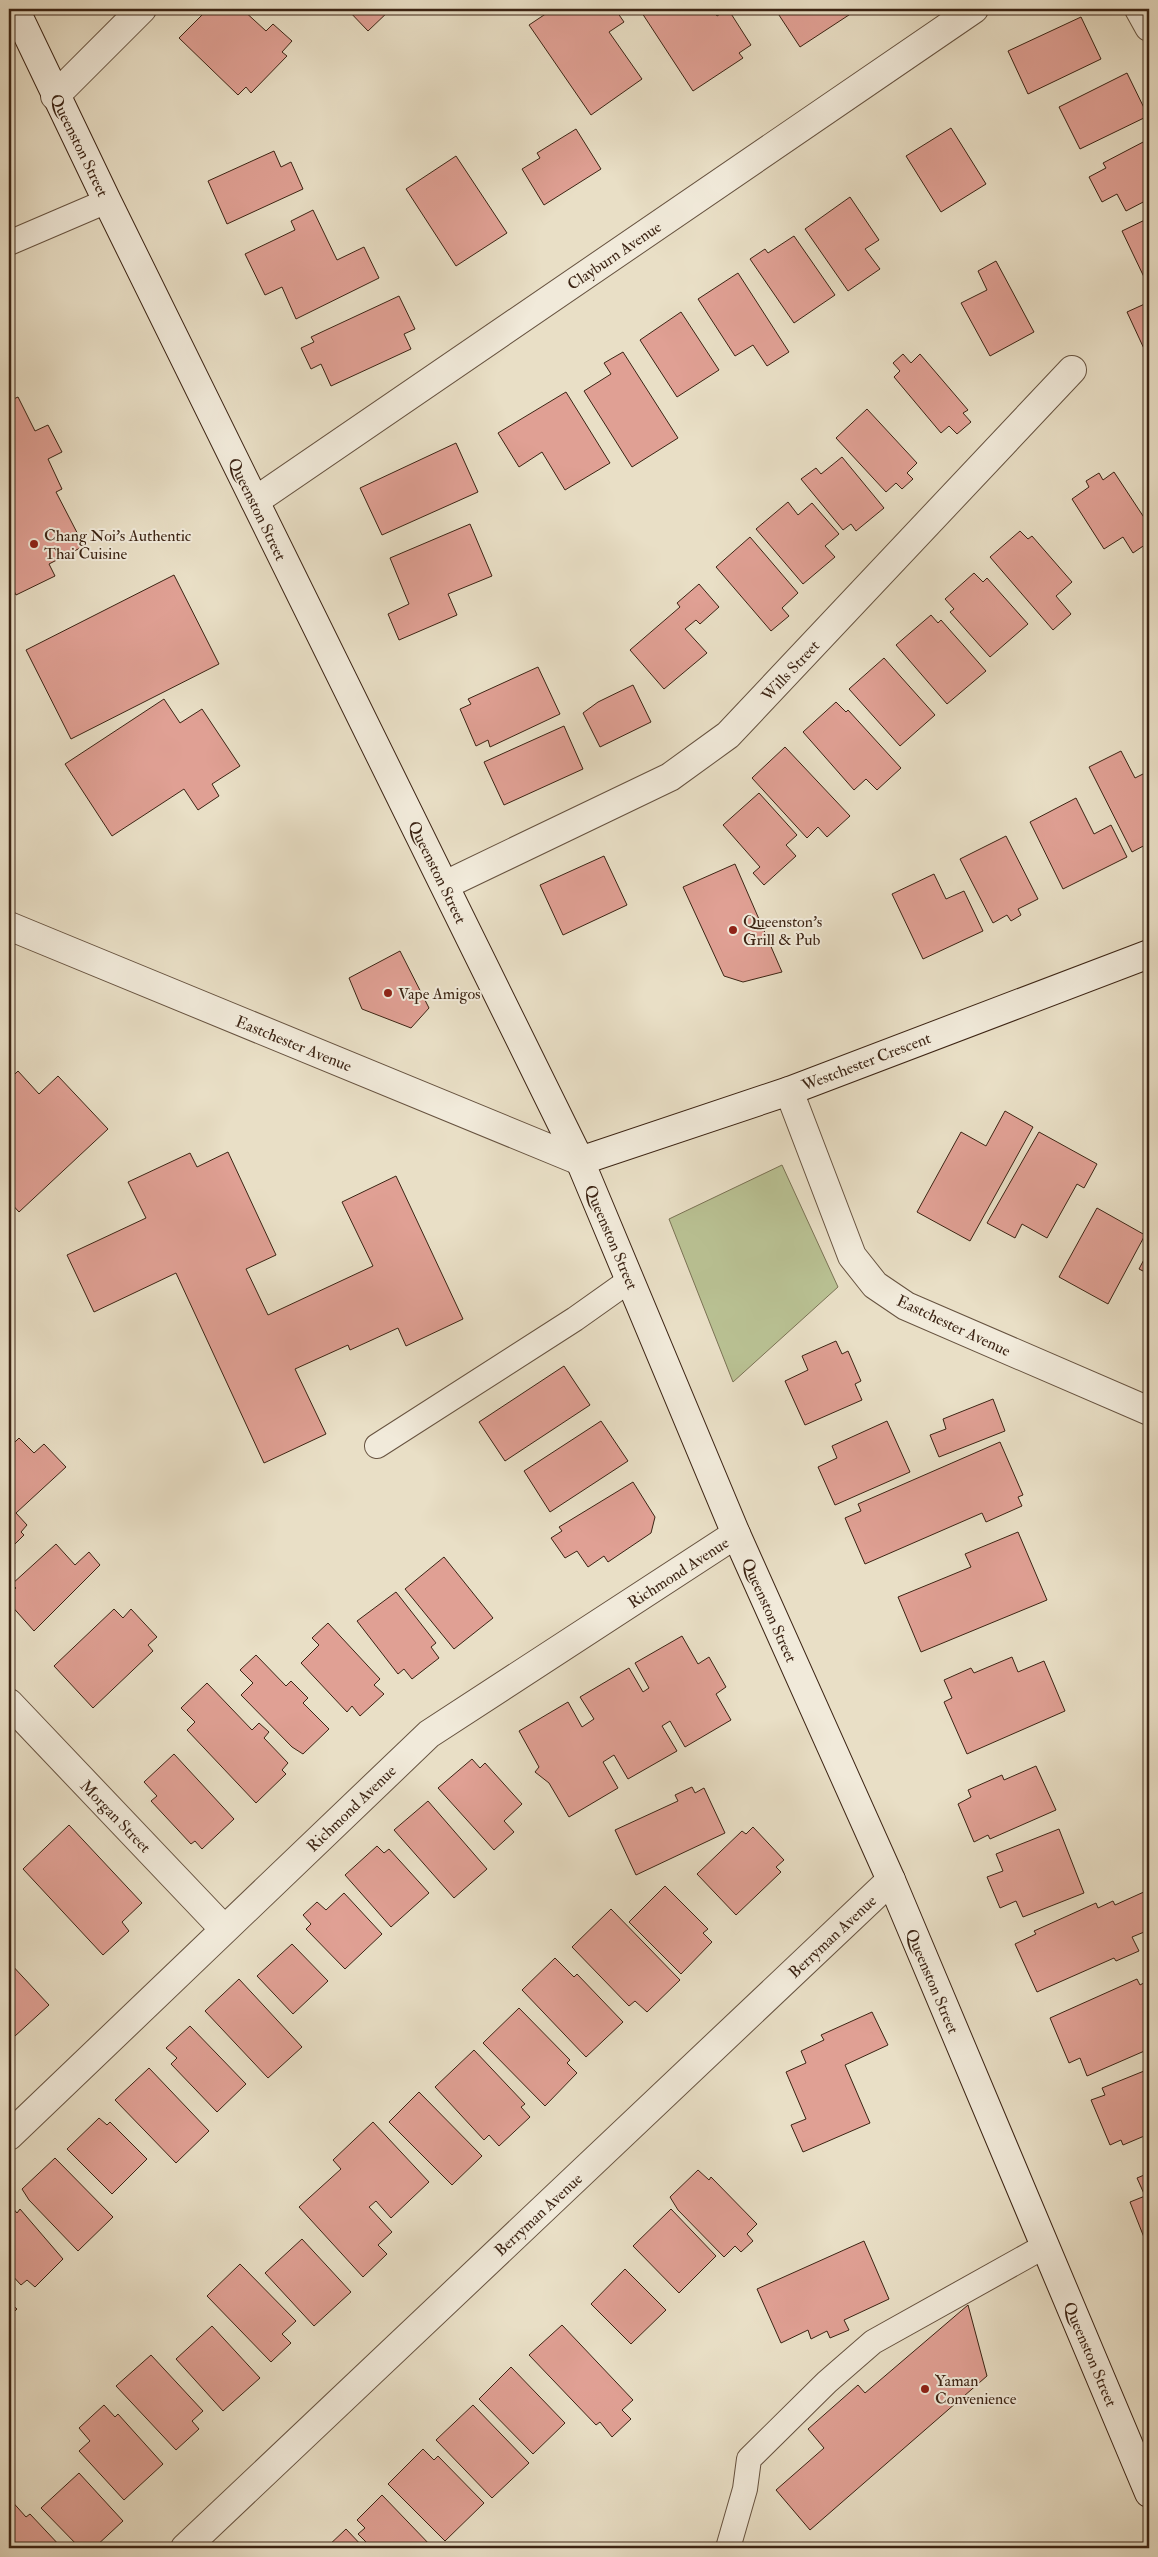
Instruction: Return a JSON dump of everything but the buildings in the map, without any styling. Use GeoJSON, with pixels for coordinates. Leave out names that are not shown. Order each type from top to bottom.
{"type":"FeatureCollection","features":[{"type":"Feature","properties":{"kind":"street","name":"Queenston Street"},"geometry":{"type":"LineString","coordinates":[[16,9],[55,96],[580,1161],[736,1534],[891,1880],[1149,2493]]}},
{"type":"Feature","properties":{"kind":"street"},"geometry":{"type":"LineString","coordinates":[[55,96],[142,9]]}},
{"type":"Feature","properties":{"kind":"street","name":"Clayburn Avenue"},"geometry":{"type":"LineString","coordinates":[[254,501],[974,9]]}},
{"type":"Feature","properties":{"kind":"street"},"geometry":{"type":"LineString","coordinates":[[1139,9],[1149,27]]}},
{"type":"Feature","properties":{"kind":"street","name":"Wills Street"},"geometry":{"type":"LineString","coordinates":[[445,885],[670,777],[728,736],[1072,370]]}},
{"type":"Feature","properties":{"kind":"street","name":"Eastchester Avenue"},"geometry":{"type":"LineString","coordinates":[[10,927],[580,1161]]}},
{"type":"Feature","properties":{"kind":"street","name":"Westchester Crescent"},"geometry":{"type":"LineString","coordinates":[[580,1161],[788,1091],[1149,954]]}},
{"type":"Feature","properties":{"kind":"street","name":"Eastchester Avenue"},"geometry":{"type":"LineString","coordinates":[[788,1091],[852,1256],[875,1286],[906,1306],[1149,1411]]}},
{"type":"Feature","properties":{"kind":"street","name":"Richmond Avenue"},"geometry":{"type":"LineString","coordinates":[[9,2136],[429,1734],[736,1534]]}},
{"type":"Feature","properties":{"kind":"street","name":"Morgan Street"},"geometry":{"type":"LineString","coordinates":[[9,1703],[224,1929]]}},
{"type":"Feature","properties":{"kind":"street","name":"Berryman Avenue"},"geometry":{"type":"LineString","coordinates":[[185,2548],[891,1880]]}},
{"type":"Feature","properties":{"kind":"lane"},"geometry":{"type":"LineString","coordinates":[[9,242],[107,201]]}},
{"type":"Feature","properties":{"kind":"lane"},"geometry":{"type":"LineString","coordinates":[[377,1446],[575,1319],[630,1280]]}},
{"type":"Feature","properties":{"kind":"lane"},"geometry":{"type":"LineString","coordinates":[[728,2548],[745,2489],[749,2459],[827,2382],[873,2342],[1045,2246]]}},
{"type":"Feature","properties":{"kind":"green space"},"geometry":{"type":"Polygon","coordinates":[[[782,1165],[838,1287],[733,1382],[669,1219],[782,1165]]]}},
{"type":"Feature","properties":{"kind":"place","name":"Chang Noi's Authentic Thai Cuisine"},"geometry":{"type":"Point","coordinates":[34,544]}},
{"type":"Feature","properties":{"kind":"place","name":"Queenston's Grill & Pub"},"geometry":{"type":"Point","coordinates":[733,930]}},
{"type":"Feature","properties":{"kind":"place","name":"Vape Amigos"},"geometry":{"type":"Point","coordinates":[388,993]}},
{"type":"Feature","properties":{"kind":"place","name":"Yaman Convenience"},"geometry":{"type":"Point","coordinates":[925,2389]}}]}
